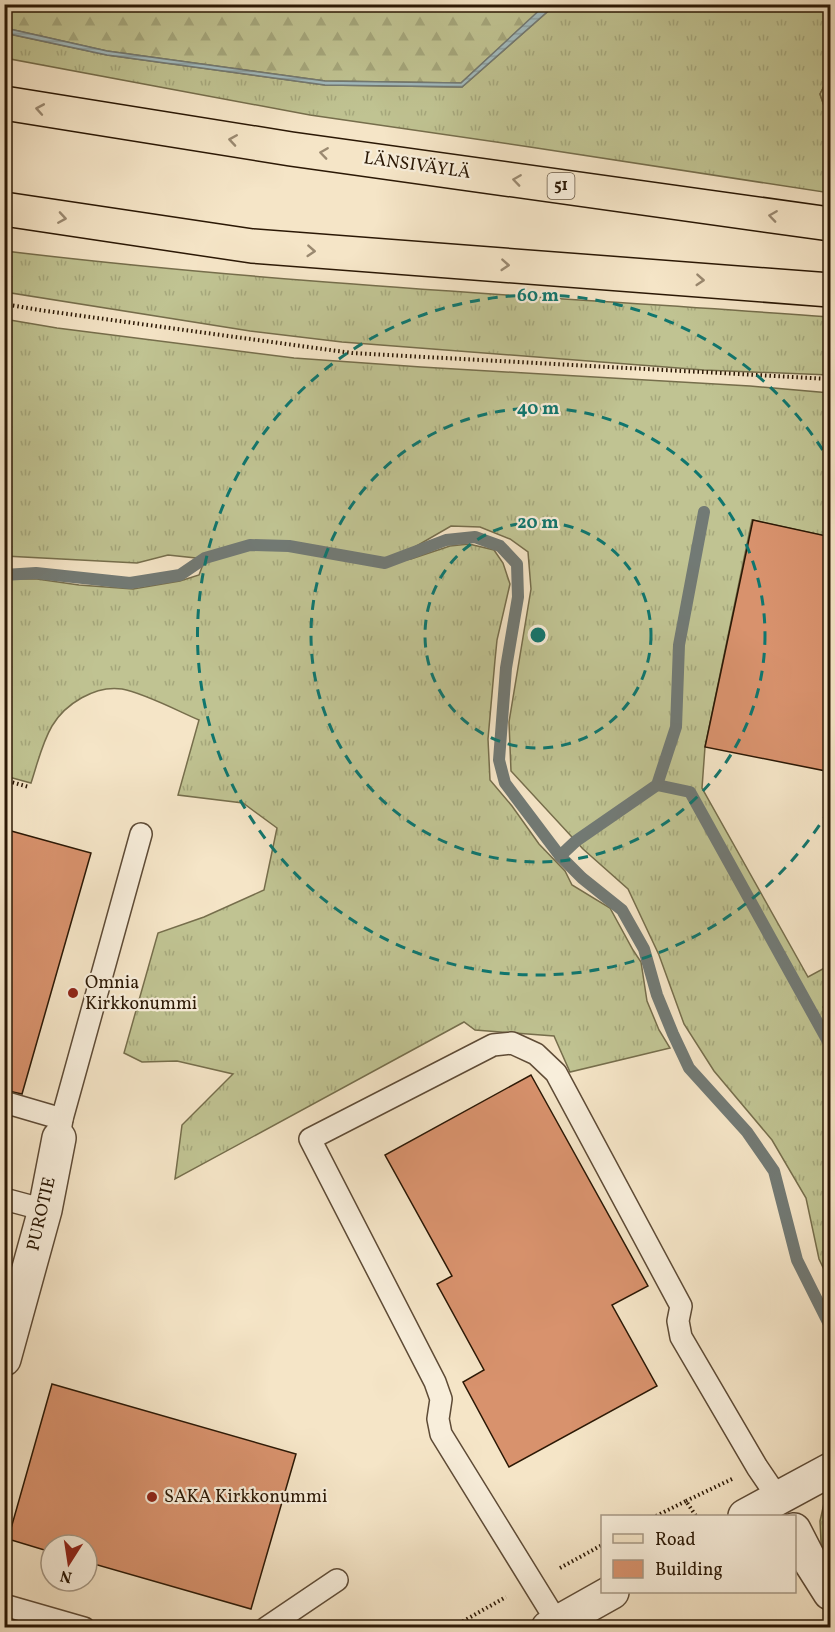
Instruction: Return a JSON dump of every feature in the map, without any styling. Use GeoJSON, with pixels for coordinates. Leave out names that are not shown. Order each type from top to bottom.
{"type":"FeatureCollection","features":[{"type":"Feature","properties":{"kind":"main road","name":"LÄNSIVÄYLÄ"},"geometry":{"type":"LineString","coordinates":[[4,103],[291,149],[831,224]]}},
{"type":"Feature","properties":{"kind":"main road"},"geometry":{"type":"LineString","coordinates":[[4,209],[252,246],[831,290]]}},
{"type":"Feature","properties":{"kind":"street","name":"PUROTIE"},"geometry":{"type":"LineString","coordinates":[[4,1359],[45,1210],[61,1129]]}},
{"type":"Feature","properties":{"kind":"street"},"geometry":{"type":"LineString","coordinates":[[750,1515],[783,1507],[831,1470]]}},
{"type":"Feature","properties":{"kind":"street"},"geometry":{"type":"LineString","coordinates":[[796,1532],[811,1563],[831,1593]]}},
{"type":"Feature","properties":{"kind":"street"},"geometry":{"type":"LineString","coordinates":[[553,1625],[610,1593]]}},
{"type":"Feature","properties":{"kind":"lane"},"geometry":{"type":"LineString","coordinates":[[4,1102],[61,1129],[141,834]]}},
{"type":"Feature","properties":{"kind":"lane"},"geometry":{"type":"LineString","coordinates":[[553,1625],[441,1434],[438,1419],[441,1399],[435,1382],[310,1139],[493,1044],[512,1043],[536,1054],[556,1073],[681,1306],[678,1321],[681,1337],[783,1507]]}},
{"type":"Feature","properties":{"kind":"lane"},"geometry":{"type":"LineString","coordinates":[[4,1199],[45,1210]]}},
{"type":"Feature","properties":{"kind":"lane"},"geometry":{"type":"LineString","coordinates":[[266,1628],[337,1580]]}},
{"type":"Feature","properties":{"kind":"lane"},"geometry":{"type":"LineString","coordinates":[[4,1605],[84,1628]]}},
{"type":"Feature","properties":{"kind":"path"},"geometry":{"type":"LineString","coordinates":[[4,304],[352,353],[831,379]]}},
{"type":"Feature","properties":{"kind":"path"},"geometry":{"type":"LineString","coordinates":[[4,780],[29,787]]}},
{"type":"Feature","properties":{"kind":"path"},"geometry":{"type":"LineString","coordinates":[[658,1515],[686,1501],[695,1515]]}},
{"type":"Feature","properties":{"kind":"green space"},"geometry":{"type":"Polygon","coordinates":[[[5,4],[546,5],[461,83],[325,81],[107,51],[5,28],[5,4]]]}},
{"type":"Feature","properties":{"kind":"green space"},"geometry":{"type":"Polygon","coordinates":[[[555,5],[830,5],[830,75],[820,94],[830,123],[830,193],[310,115],[5,58],[4,33],[107,55],[325,85],[462,87],[555,5]]]}},
{"type":"Feature","properties":{"kind":"green space"},"geometry":{"type":"Polygon","coordinates":[[[830,75],[830,123],[820,94],[830,75]]]}},
{"type":"Feature","properties":{"kind":"green space"},"geometry":{"type":"Polygon","coordinates":[[[5,251],[314,281],[830,317],[830,375],[704,370],[342,342],[250,331],[5,292],[5,251]]]}},
{"type":"Feature","properties":{"kind":"green space"},"geometry":{"type":"Polygon","coordinates":[[[4,319],[57,328],[294,358],[830,393],[830,537],[752,520],[705,747],[702,788],[808,977],[830,965],[830,1003],[823,1007],[830,1021],[830,1282],[819,1259],[806,1198],[772,1140],[714,1071],[684,1024],[659,955],[628,889],[583,849],[511,771],[509,722],[531,589],[528,552],[510,539],[480,527],[451,526],[387,563],[411,559],[450,546],[469,544],[494,550],[503,563],[510,584],[497,640],[488,739],[490,780],[539,844],[565,871],[572,885],[610,908],[641,962],[647,1001],[659,1030],[670,1048],[570,1072],[554,1036],[475,1030],[464,1022],[175,1179],[182,1125],[233,1074],[177,1061],[142,1062],[124,1053],[158,933],[204,917],[264,890],[277,828],[243,803],[178,795],[199,720],[150,698],[122,689],[91,693],[65,710],[48,733],[31,783],[5,776],[5,579],[37,579],[133,589],[180,581],[199,575],[205,559],[168,555],[137,563],[5,556],[4,319]]]}},
{"type":"Feature","properties":{"kind":"green space"},"geometry":{"type":"Polygon","coordinates":[[[830,1489],[830,1574],[822,1562],[820,1521],[827,1490],[830,1489]]]}},
{"type":"Feature","properties":{"kind":"water"},"geometry":{"type":"Polygon","coordinates":[[[546,4],[555,5],[462,87],[325,85],[107,55],[5,33],[5,28],[107,51],[325,81],[461,83],[546,4]]]}},
{"type":"Feature","properties":{"kind":"building"},"geometry":{"type":"Polygon","coordinates":[[[753,520],[831,537],[831,772],[705,747],[753,520]]]}},
{"type":"Feature","properties":{"kind":"building"},"geometry":{"type":"Polygon","coordinates":[[[4,829],[91,853],[22,1094],[4,1090],[4,829]]]}},
{"type":"Feature","properties":{"kind":"building"},"geometry":{"type":"Polygon","coordinates":[[[531,1075],[648,1286],[612,1305],[657,1386],[509,1467],[463,1382],[484,1370],[437,1284],[452,1276],[385,1155],[531,1075]]]}},
{"type":"Feature","properties":{"kind":"building","name":"SAKA Kirkkonummi"},"geometry":{"type":"Polygon","coordinates":[[[52,1384],[296,1454],[251,1609],[99,1565],[99,1533],[39,1533],[39,1548],[8,1539],[52,1384]]]}},
{"type":"Feature","properties":{"kind":"waterway"},"geometry":{"type":"LineString","coordinates":[[560,856],[576,841],[657,785],[676,727],[679,645],[704,512]]}},
{"type":"Feature","properties":{"kind":"waterway"},"geometry":{"type":"LineString","coordinates":[[4,575],[36,573],[130,583],[180,575],[205,558],[250,545],[289,546],[385,563],[446,540],[475,537],[500,546],[517,564],[518,597],[506,668],[499,760],[505,783],[560,856],[582,878],[622,910],[644,949],[657,995],[689,1068],[747,1132],[774,1171],[797,1260],[830,1326]]}},
{"type":"Feature","properties":{"kind":"waterway"},"geometry":{"type":"LineString","coordinates":[[657,785],[690,792],[830,1045]]}},
{"type":"Feature","properties":{"kind":"place","name":"Omnia Kirkkonummi"},"geometry":{"type":"Point","coordinates":[73,993]}},
{"type":"Feature","properties":{"kind":"place","name":"SAKA Kirkkonummi"},"geometry":{"type":"Point","coordinates":[152,1497]}}]}
